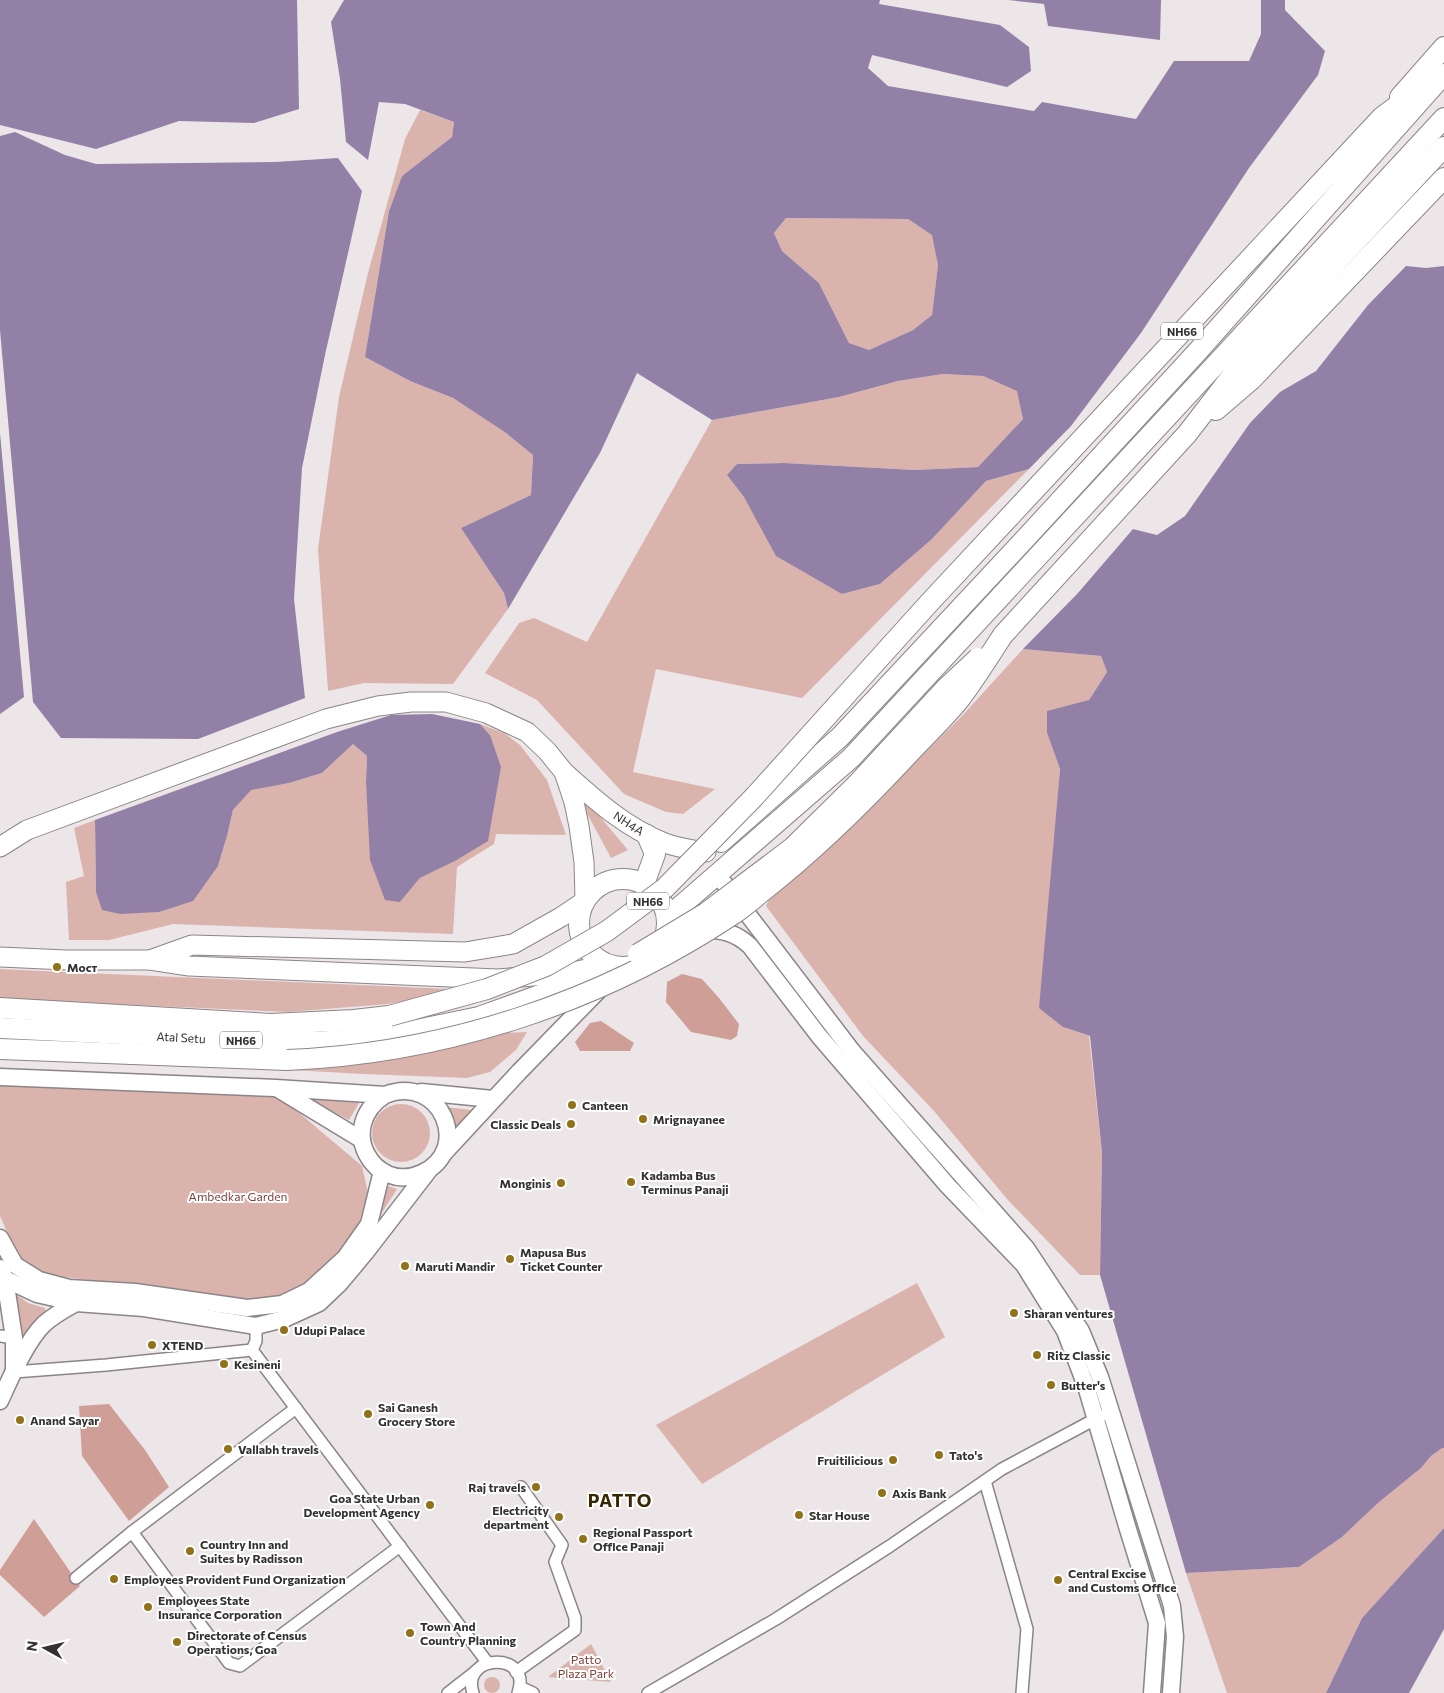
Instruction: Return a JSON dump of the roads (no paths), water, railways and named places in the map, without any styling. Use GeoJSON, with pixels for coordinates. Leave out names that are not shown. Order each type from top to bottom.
{"type":"FeatureCollection","features":[{"type":"Feature","properties":{"kind":"highway"},"geometry":{"type":"LineString","coordinates":[[1382,117],[1444,48]]}},
{"type":"Feature","properties":{"kind":"highway"},"geometry":{"type":"LineString","coordinates":[[647,885],[706,852],[754,813],[847,729],[1198,351],[1444,72]]}},
{"type":"Feature","properties":{"kind":"highway","name":"NH66"},"geometry":{"type":"LineString","coordinates":[[1382,117],[1444,72]]}},
{"type":"Feature","properties":{"kind":"highway","name":"Atal Setu"},"geometry":{"type":"LineString","coordinates":[[0,1008],[271,1024],[354,1020],[389,1016],[487,989],[546,966],[607,931],[665,888],[755,796],[930,602],[1382,117]]}},
{"type":"Feature","properties":{"kind":"highway"},"geometry":{"type":"LineString","coordinates":[[668,917],[851,758],[1444,118]]}},
{"type":"Feature","properties":{"kind":"highway","name":"NH66"},"geometry":{"type":"LineString","coordinates":[[1004,635],[1187,434],[1241,364],[1444,147]]}},
{"type":"Feature","properties":{"kind":"highway"},"geometry":{"type":"LineString","coordinates":[[1187,434],[1251,380],[1444,178]]}},
{"type":"Feature","properties":{"kind":"highway"},"geometry":{"type":"LineString","coordinates":[[0,1049],[287,1060],[332,1058],[428,1043],[473,1031],[532,1014],[598,987],[646,965],[688,942],[733,914],[792,869],[872,792],[959,700],[1004,635]]}},
{"type":"Feature","properties":{"kind":"highway","name":"Atal Setu"},"geometry":{"type":"LineString","coordinates":[[0,1028],[317,1042],[392,1034],[479,1016],[598,974],[648,949],[706,913],[792,848],[858,783],[946,688],[1004,635]]}},
{"type":"Feature","properties":{"kind":"highway"},"geometry":{"type":"LineString","coordinates":[[647,835],[655,854],[647,885]]}},
{"type":"Feature","properties":{"kind":"highway"},"geometry":{"type":"LineString","coordinates":[[618,879],[631,879],[647,885],[662,900],[668,917],[668,929],[665,940],[659,950],[647,961],[632,968],[614,967],[596,959],[587,949],[581,938],[579,926],[580,913],[585,901],[593,890],[605,883],[618,879]]}},
{"type":"Feature","properties":{"kind":"main road"},"geometry":{"type":"LineString","coordinates":[[0,847],[27,830],[326,718],[378,706],[411,702],[446,702],[486,713],[527,732],[547,751],[564,772],[574,802],[579,826],[584,862],[585,901],[513,944],[465,952],[192,945],[150,960]]}},
{"type":"Feature","properties":{"kind":"main road","name":"NH4A"},"geometry":{"type":"LineString","coordinates":[[564,772],[619,818],[647,835],[666,843],[706,852]]}},
{"type":"Feature","properties":{"kind":"main road"},"geometry":{"type":"LineString","coordinates":[[0,831],[27,830]]}},
{"type":"Feature","properties":{"kind":"main road"},"geometry":{"type":"LineString","coordinates":[[717,874],[852,1051],[1026,1248],[1081,1331],[1111,1410],[1172,1606],[1175,1637],[1171,1693]]}},
{"type":"Feature","properties":{"kind":"main road"},"geometry":{"type":"LineString","coordinates":[[665,940],[694,929],[718,930],[739,936],[750,946],[819,1036],[948,1186],[1024,1266],[1065,1331],[1096,1418],[1157,1623],[1152,1693]]}},
{"type":"Feature","properties":{"kind":"main road"},"geometry":{"type":"LineString","coordinates":[[0,957],[66,960],[150,960],[189,966],[498,979],[614,967]]}},
{"type":"Feature","properties":{"kind":"main road"},"geometry":{"type":"LineString","coordinates":[[2,1273],[36,1294],[76,1303],[144,1308],[256,1326],[284,1319],[319,1303],[340,1283],[365,1254],[436,1162],[614,967]]}},
{"type":"Feature","properties":{"kind":"main road"},"geometry":{"type":"LineString","coordinates":[[0,1077],[276,1088],[385,1095]]}},
{"type":"Feature","properties":{"kind":"main road"},"geometry":{"type":"LineString","coordinates":[[276,1088],[362,1140]]}},
{"type":"Feature","properties":{"kind":"main road"},"geometry":{"type":"LineString","coordinates":[[416,1092],[431,1099],[437,1106],[446,1122],[447,1140],[436,1162],[423,1173],[407,1177],[390,1175],[376,1166],[366,1154],[362,1140],[363,1122],[366,1114],[371,1106],[385,1095],[400,1090],[493,1099]]}},
{"type":"Feature","properties":{"kind":"main road"},"geometry":{"type":"LineString","coordinates":[[0,1238],[15,1265],[38,1280],[69,1288],[134,1292],[247,1308],[282,1304],[309,1291],[345,1258],[369,1224],[382,1171]]}},
{"type":"Feature","properties":{"kind":"main road"},"geometry":{"type":"LineString","coordinates":[[2,1273],[7,1337],[14,1372]]}},
{"type":"Feature","properties":{"kind":"main road"},"geometry":{"type":"LineString","coordinates":[[0,1401],[14,1372],[43,1325],[55,1315],[76,1303]]}},
{"type":"Feature","properties":{"kind":"street"},"geometry":{"type":"LineString","coordinates":[[252,1350],[256,1341],[256,1326]]}},
{"type":"Feature","properties":{"kind":"street"},"geometry":{"type":"LineString","coordinates":[[14,1372],[252,1350]]}},
{"type":"Feature","properties":{"kind":"street"},"geometry":{"type":"LineString","coordinates":[[252,1350],[487,1662]]}},
{"type":"Feature","properties":{"kind":"street"},"geometry":{"type":"LineString","coordinates":[[76,1578],[132,1532],[296,1408]]}},
{"type":"Feature","properties":{"kind":"street"},"geometry":{"type":"LineString","coordinates":[[648,1693],[776,1619],[890,1546],[1002,1469],[1111,1410]]}},
{"type":"Feature","properties":{"kind":"street"},"geometry":{"type":"LineString","coordinates":[[985,1482],[1027,1628],[1022,1693]]}},
{"type":"Feature","properties":{"kind":"street"},"geometry":{"type":"LineString","coordinates":[[516,1672],[575,1630],[576,1618],[555,1562],[562,1545],[521,1487]]}},
{"type":"Feature","properties":{"kind":"street"},"geometry":{"type":"LineString","coordinates":[[132,1532],[229,1663],[240,1666],[400,1546]]}},
{"type":"Feature","properties":{"kind":"street"},"geometry":{"type":"LineString","coordinates":[[448,1693],[487,1662],[495,1661],[503,1662],[516,1672],[519,1679],[519,1690],[533,1693]]}},
{"type":"Feature","properties":{"kind":"street"},"geometry":{"type":"LineString","coordinates":[[473,1693],[472,1680],[475,1672]]}},
{"type":"Feature","properties":{"kind":"place","name":"Мост"},"geometry":{"type":"Point","coordinates":[57,967]}},
{"type":"Feature","properties":{"kind":"place","name":"Canteen"},"geometry":{"type":"Point","coordinates":[572,1105]}},
{"type":"Feature","properties":{"kind":"place","name":"Mrignayanee"},"geometry":{"type":"Point","coordinates":[643,1119]}},
{"type":"Feature","properties":{"kind":"place","name":"Classic Deals"},"geometry":{"type":"Point","coordinates":[571,1124]}},
{"type":"Feature","properties":{"kind":"place","name":"Kadamba Bus Terminus Panaji"},"geometry":{"type":"Point","coordinates":[631,1182]}},
{"type":"Feature","properties":{"kind":"place","name":"Monginis"},"geometry":{"type":"Point","coordinates":[561,1183]}},
{"type":"Feature","properties":{"kind":"place","name":"Mapusa Bus Ticket Counter"},"geometry":{"type":"Point","coordinates":[510,1259]}},
{"type":"Feature","properties":{"kind":"place","name":"Maruti Mandir"},"geometry":{"type":"Point","coordinates":[405,1266]}},
{"type":"Feature","properties":{"kind":"place","name":"Sharan ventures"},"geometry":{"type":"Point","coordinates":[1014,1313]}},
{"type":"Feature","properties":{"kind":"place","name":"Udupi Palace"},"geometry":{"type":"Point","coordinates":[284,1330]}},
{"type":"Feature","properties":{"kind":"place","name":"XTEND"},"geometry":{"type":"Point","coordinates":[152,1345]}},
{"type":"Feature","properties":{"kind":"place","name":"Ritz Classic"},"geometry":{"type":"Point","coordinates":[1037,1355]}},
{"type":"Feature","properties":{"kind":"place","name":"Kesineni"},"geometry":{"type":"Point","coordinates":[224,1364]}},
{"type":"Feature","properties":{"kind":"place","name":"Butter's"},"geometry":{"type":"Point","coordinates":[1051,1385]}},
{"type":"Feature","properties":{"kind":"place","name":"Sai Ganesh Grocery Store"},"geometry":{"type":"Point","coordinates":[368,1414]}},
{"type":"Feature","properties":{"kind":"place","name":"Anand Sayar"},"geometry":{"type":"Point","coordinates":[20,1420]}},
{"type":"Feature","properties":{"kind":"place","name":"Vallabh travels"},"geometry":{"type":"Point","coordinates":[228,1449]}},
{"type":"Feature","properties":{"kind":"place","name":"Tato's"},"geometry":{"type":"Point","coordinates":[939,1455]}},
{"type":"Feature","properties":{"kind":"place","name":"Fruitilicious"},"geometry":{"type":"Point","coordinates":[893,1460]}},
{"type":"Feature","properties":{"kind":"place","name":"Raj travels"},"geometry":{"type":"Point","coordinates":[536,1487]}},
{"type":"Feature","properties":{"kind":"place","name":"Axis Bank"},"geometry":{"type":"Point","coordinates":[882,1493]}},
{"type":"Feature","properties":{"kind":"place","name":"Goa State Urban Development Agency"},"geometry":{"type":"Point","coordinates":[430,1505]}},
{"type":"Feature","properties":{"kind":"place","name":"Star House"},"geometry":{"type":"Point","coordinates":[799,1515]}},
{"type":"Feature","properties":{"kind":"place","name":"Electricity department"},"geometry":{"type":"Point","coordinates":[559,1517]}},
{"type":"Feature","properties":{"kind":"place","name":"Regional Passport Office Panaji"},"geometry":{"type":"Point","coordinates":[583,1539]}},
{"type":"Feature","properties":{"kind":"place","name":"Country Inn and Suites by Radisson"},"geometry":{"type":"Point","coordinates":[190,1551]}},
{"type":"Feature","properties":{"kind":"place","name":"Employees Provident Fund Organization"},"geometry":{"type":"Point","coordinates":[114,1579]}},
{"type":"Feature","properties":{"kind":"place","name":"Central Excise and Customs Office"},"geometry":{"type":"Point","coordinates":[1058,1580]}},
{"type":"Feature","properties":{"kind":"place","name":"Employees State Insurance Corporation"},"geometry":{"type":"Point","coordinates":[148,1607]}},
{"type":"Feature","properties":{"kind":"place","name":"Town And Country Planning"},"geometry":{"type":"Point","coordinates":[410,1633]}},
{"type":"Feature","properties":{"kind":"place","name":"Directorate of Census Operations, Goa"},"geometry":{"type":"Point","coordinates":[177,1642]}},
{"type":"Feature","properties":{"kind":"district","name":"PATTO"},"geometry":{"type":"Point","coordinates":[620,1500]}},
{"type":"Feature","properties":{"kind":"park label","name":"Ambedkar Garden"},"geometry":{"type":"Point","coordinates":[238,1196]}},
{"type":"Feature","properties":{"kind":"park label","name":"Patto Plaza Park"},"geometry":{"type":"Point","coordinates":[586,1666]}}]}
